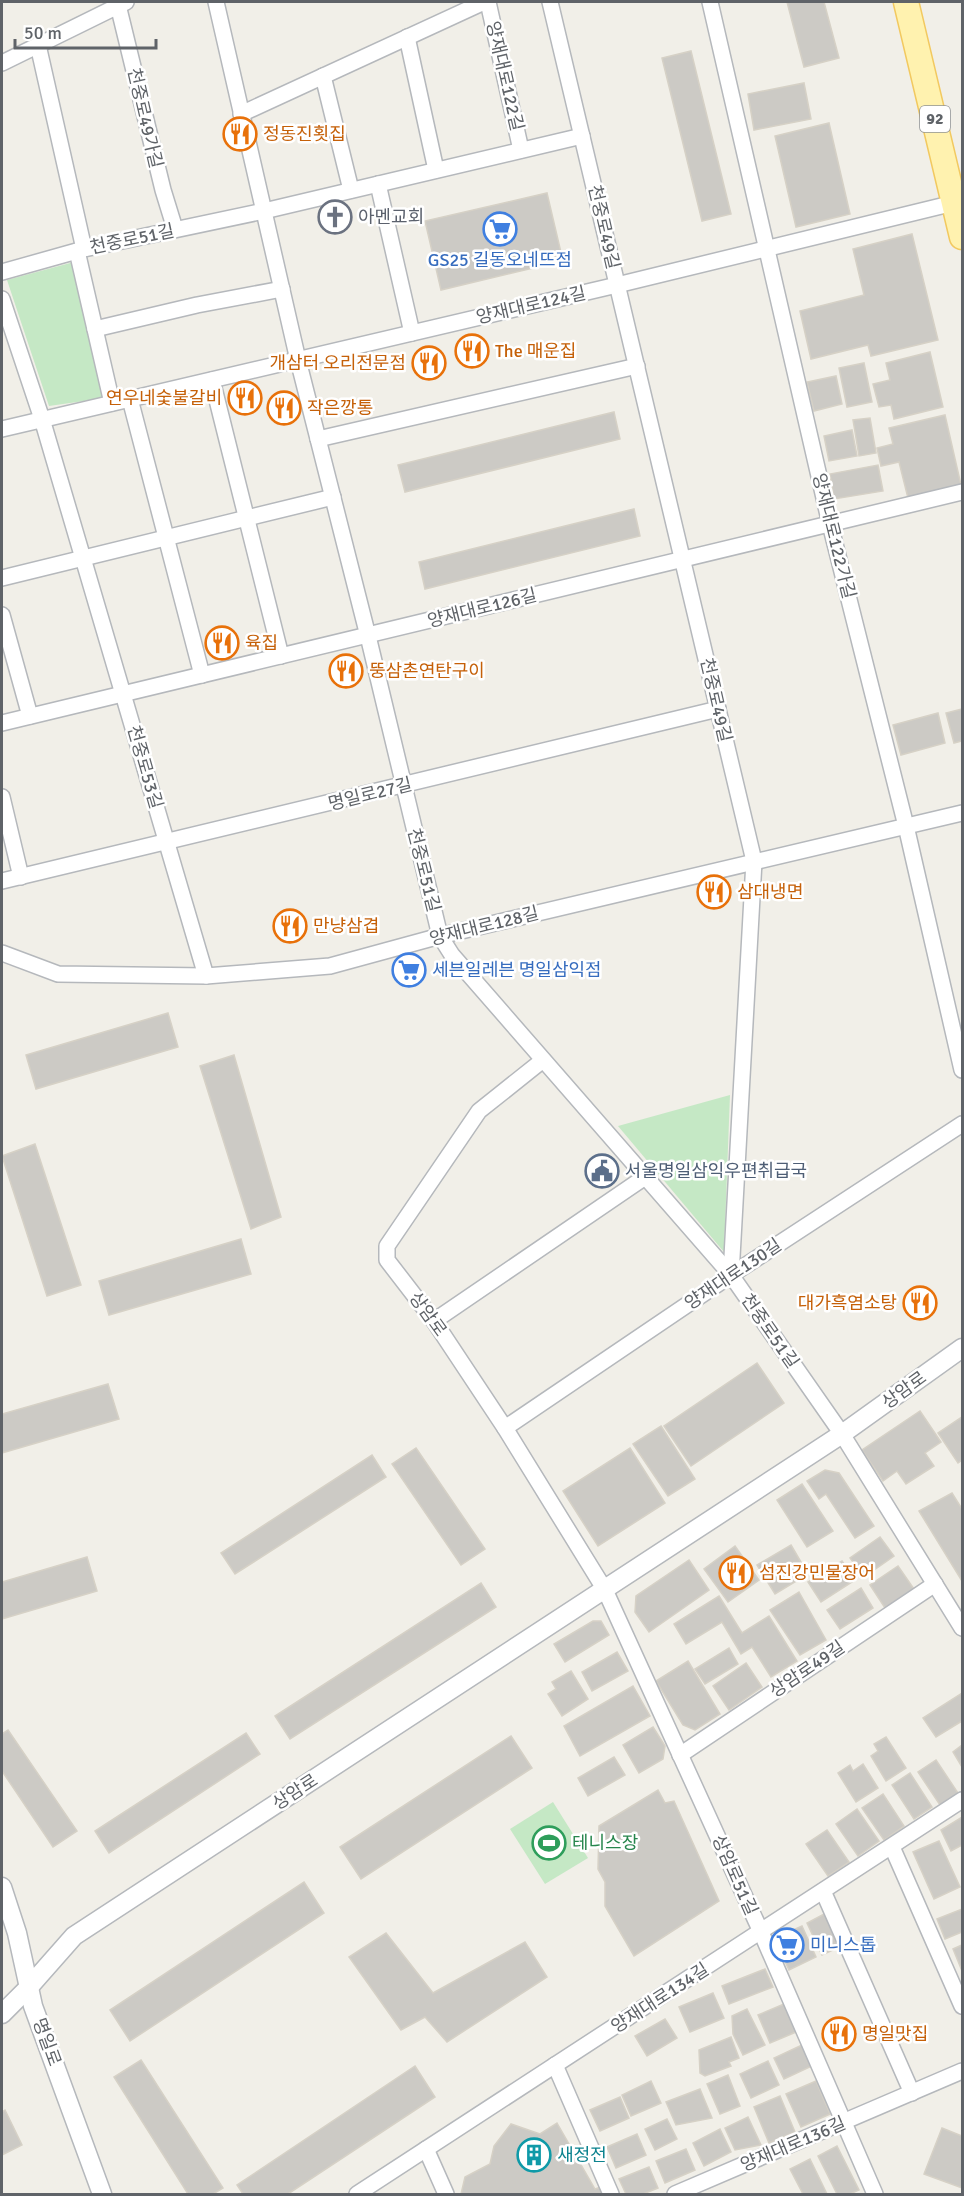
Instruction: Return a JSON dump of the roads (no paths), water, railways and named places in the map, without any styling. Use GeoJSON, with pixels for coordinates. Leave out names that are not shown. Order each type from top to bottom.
{"type":"FeatureCollection","features":[{"type":"Feature","properties":{"kind":"main road","name":"92"},"geometry":{"type":"LineString","coordinates":[[906,2],[959,202],[963,237]]}},
{"type":"Feature","properties":{"kind":"street","name":"천중로51길"},"geometry":{"type":"LineString","coordinates":[[216,2],[298,360],[368,636],[440,936],[452,955],[731,1275],[842,1434]]}},
{"type":"Feature","properties":{"kind":"street","name":"양재대로122길"},"geometry":{"type":"LineString","coordinates":[[242,114],[486,2],[521,150]]}},
{"type":"Feature","properties":{"kind":"street","name":"천중로49길"},"geometry":{"type":"LineString","coordinates":[[550,2],[754,861],[731,1275]]}},
{"type":"Feature","properties":{"kind":"street","name":"양재대로122가길"},"geometry":{"type":"LineString","coordinates":[[711,2],[830,524],[906,826],[963,1070]]}},
{"type":"Feature","properties":{"kind":"street","name":"천중로49가길"},"geometry":{"type":"LineString","coordinates":[[2,63],[122,3],[163,190],[175,229]]}},
{"type":"Feature","properties":{"kind":"street"},"geometry":{"type":"LineString","coordinates":[[407,37],[436,170]]}},
{"type":"Feature","properties":{"kind":"street"},"geometry":{"type":"LineString","coordinates":[[38,45],[112,403]]}},
{"type":"Feature","properties":{"kind":"street"},"geometry":{"type":"LineString","coordinates":[[323,76],[351,190]]}},
{"type":"Feature","properties":{"kind":"street"},"geometry":{"type":"LineString","coordinates":[[264,211],[582,136]]}},
{"type":"Feature","properties":{"kind":"street"},"geometry":{"type":"LineString","coordinates":[[378,184],[412,333]]}},
{"type":"Feature","properties":{"kind":"street","name":"양재대로124길"},"geometry":{"type":"LineString","coordinates":[[2,429],[617,285],[959,202]]}},
{"type":"Feature","properties":{"kind":"street","name":"천중로51길"},"geometry":{"type":"LineString","coordinates":[[2,272],[81,250],[264,211]]}},
{"type":"Feature","properties":{"kind":"street"},"geometry":{"type":"LineString","coordinates":[[95,329],[197,305],[282,289]]}},
{"type":"Feature","properties":{"kind":"street","name":"천중로53길"},"geometry":{"type":"LineString","coordinates":[[2,299],[42,419],[206,976]]}},
{"type":"Feature","properties":{"kind":"street"},"geometry":{"type":"LineString","coordinates":[[318,439],[637,366]]}},
{"type":"Feature","properties":{"kind":"street"},"geometry":{"type":"LineString","coordinates":[[212,380],[281,656]]}},
{"type":"Feature","properties":{"kind":"street"},"geometry":{"type":"LineString","coordinates":[[130,399],[202,675]]}},
{"type":"Feature","properties":{"kind":"street","name":"양재대로126길"},"geometry":{"type":"LineString","coordinates":[[2,723],[963,492]]}},
{"type":"Feature","properties":{"kind":"street"},"geometry":{"type":"LineString","coordinates":[[2,578],[333,496]]}},
{"type":"Feature","properties":{"kind":"street"},"geometry":{"type":"LineString","coordinates":[[2,615],[30,716]]}},
{"type":"Feature","properties":{"kind":"street","name":"명일로27길"},"geometry":{"type":"LineString","coordinates":[[2,881],[718,710]]}},
{"type":"Feature","properties":{"kind":"street"},"geometry":{"type":"LineString","coordinates":[[2,797],[21,877]]}},
{"type":"Feature","properties":{"kind":"street","name":"양재대로128길"},"geometry":{"type":"LineString","coordinates":[[2,953],[58,974],[206,976],[330,966],[440,936],[963,813]]}},
{"type":"Feature","properties":{"kind":"street","name":"상암로"},"geometry":{"type":"LineString","coordinates":[[543,1060],[479,1111],[387,1246],[387,1260],[434,1321],[505,1428],[605,1590]]}},
{"type":"Feature","properties":{"kind":"street","name":"양재대로130길"},"geometry":{"type":"LineString","coordinates":[[505,1428],[731,1275],[963,1124]]}},
{"type":"Feature","properties":{"kind":"street"},"geometry":{"type":"LineString","coordinates":[[434,1321],[645,1177]]}},
{"type":"Feature","properties":{"kind":"street","name":"상암로"},"geometry":{"type":"LineString","coordinates":[[2,2014],[29,1988],[74,1936],[842,1434],[963,1348]]}},
{"type":"Feature","properties":{"kind":"street"},"geometry":{"type":"LineString","coordinates":[[842,1434],[963,1628]]}},
{"type":"Feature","properties":{"kind":"street","name":"상암로49길"},"geometry":{"type":"LineString","coordinates":[[680,1755],[935,1584]]}},
{"type":"Feature","properties":{"kind":"street","name":"상암로51길"},"geometry":{"type":"LineString","coordinates":[[605,1590],[761,1932],[875,2194]]}},
{"type":"Feature","properties":{"kind":"street","name":"양재대로134길"},"geometry":{"type":"LineString","coordinates":[[357,2194],[963,1800]]}},
{"type":"Feature","properties":{"kind":"street"},"geometry":{"type":"LineString","coordinates":[[892,1847],[963,2006]]}},
{"type":"Feature","properties":{"kind":"street","name":"명일로"},"geometry":{"type":"LineString","coordinates":[[2,1887],[17,1933],[33,2006],[102,2194]]}},
{"type":"Feature","properties":{"kind":"street"},"geometry":{"type":"LineString","coordinates":[[823,1891],[912,2093]]}},
{"type":"Feature","properties":{"kind":"street"},"geometry":{"type":"LineString","coordinates":[[555,2066],[610,2194]]}},
{"type":"Feature","properties":{"kind":"street","name":"양재대로136길"},"geometry":{"type":"LineString","coordinates":[[675,2194],[963,2071]]}},
{"type":"Feature","properties":{"kind":"street"},"geometry":{"type":"LineString","coordinates":[[426,2150],[446,2194]]}},
{"type":"Feature","properties":{"kind":"place","name":"정동진횟집"},"geometry":{"type":"Point","coordinates":[240,134]}},
{"type":"Feature","properties":{"kind":"place","name":"아멘교회"},"geometry":{"type":"Point","coordinates":[335,217]}},
{"type":"Feature","properties":{"kind":"place","name":"GS25 길동오네뜨점"},"geometry":{"type":"Point","coordinates":[500,229]}},
{"type":"Feature","properties":{"kind":"place","name":"The 매운집"},"geometry":{"type":"Point","coordinates":[472,351]}},
{"type":"Feature","properties":{"kind":"place","name":"개삼터 오리전문점"},"geometry":{"type":"Point","coordinates":[429,363]}},
{"type":"Feature","properties":{"kind":"place","name":"연우네숯불갈비"},"geometry":{"type":"Point","coordinates":[245,398]}},
{"type":"Feature","properties":{"kind":"place","name":"작은깡통"},"geometry":{"type":"Point","coordinates":[284,408]}},
{"type":"Feature","properties":{"kind":"place","name":"육집"},"geometry":{"type":"Point","coordinates":[222,643]}},
{"type":"Feature","properties":{"kind":"place","name":"뚱삼촌연탄구이"},"geometry":{"type":"Point","coordinates":[346,671]}},
{"type":"Feature","properties":{"kind":"place","name":"삼대냉면"},"geometry":{"type":"Point","coordinates":[714,892]}},
{"type":"Feature","properties":{"kind":"place","name":"만냥삼겹"},"geometry":{"type":"Point","coordinates":[290,926]}},
{"type":"Feature","properties":{"kind":"place","name":"세븐일레븐 명일삼익점"},"geometry":{"type":"Point","coordinates":[409,970]}},
{"type":"Feature","properties":{"kind":"place","name":"서울명일삼익우편취급국"},"geometry":{"type":"Point","coordinates":[602,1171]}},
{"type":"Feature","properties":{"kind":"place","name":"대가흑염소탕"},"geometry":{"type":"Point","coordinates":[920,1303]}},
{"type":"Feature","properties":{"kind":"place","name":"섬진강민물장어"},"geometry":{"type":"Point","coordinates":[736,1573]}},
{"type":"Feature","properties":{"kind":"place","name":"테니스장"},"geometry":{"type":"Point","coordinates":[549,1843]}},
{"type":"Feature","properties":{"kind":"place","name":"미니스톱"},"geometry":{"type":"Point","coordinates":[787,1945]}},
{"type":"Feature","properties":{"kind":"place","name":"명일맛집"},"geometry":{"type":"Point","coordinates":[839,2034]}},
{"type":"Feature","properties":{"kind":"place","name":"새정전"},"geometry":{"type":"Point","coordinates":[534,2155]}}]}
